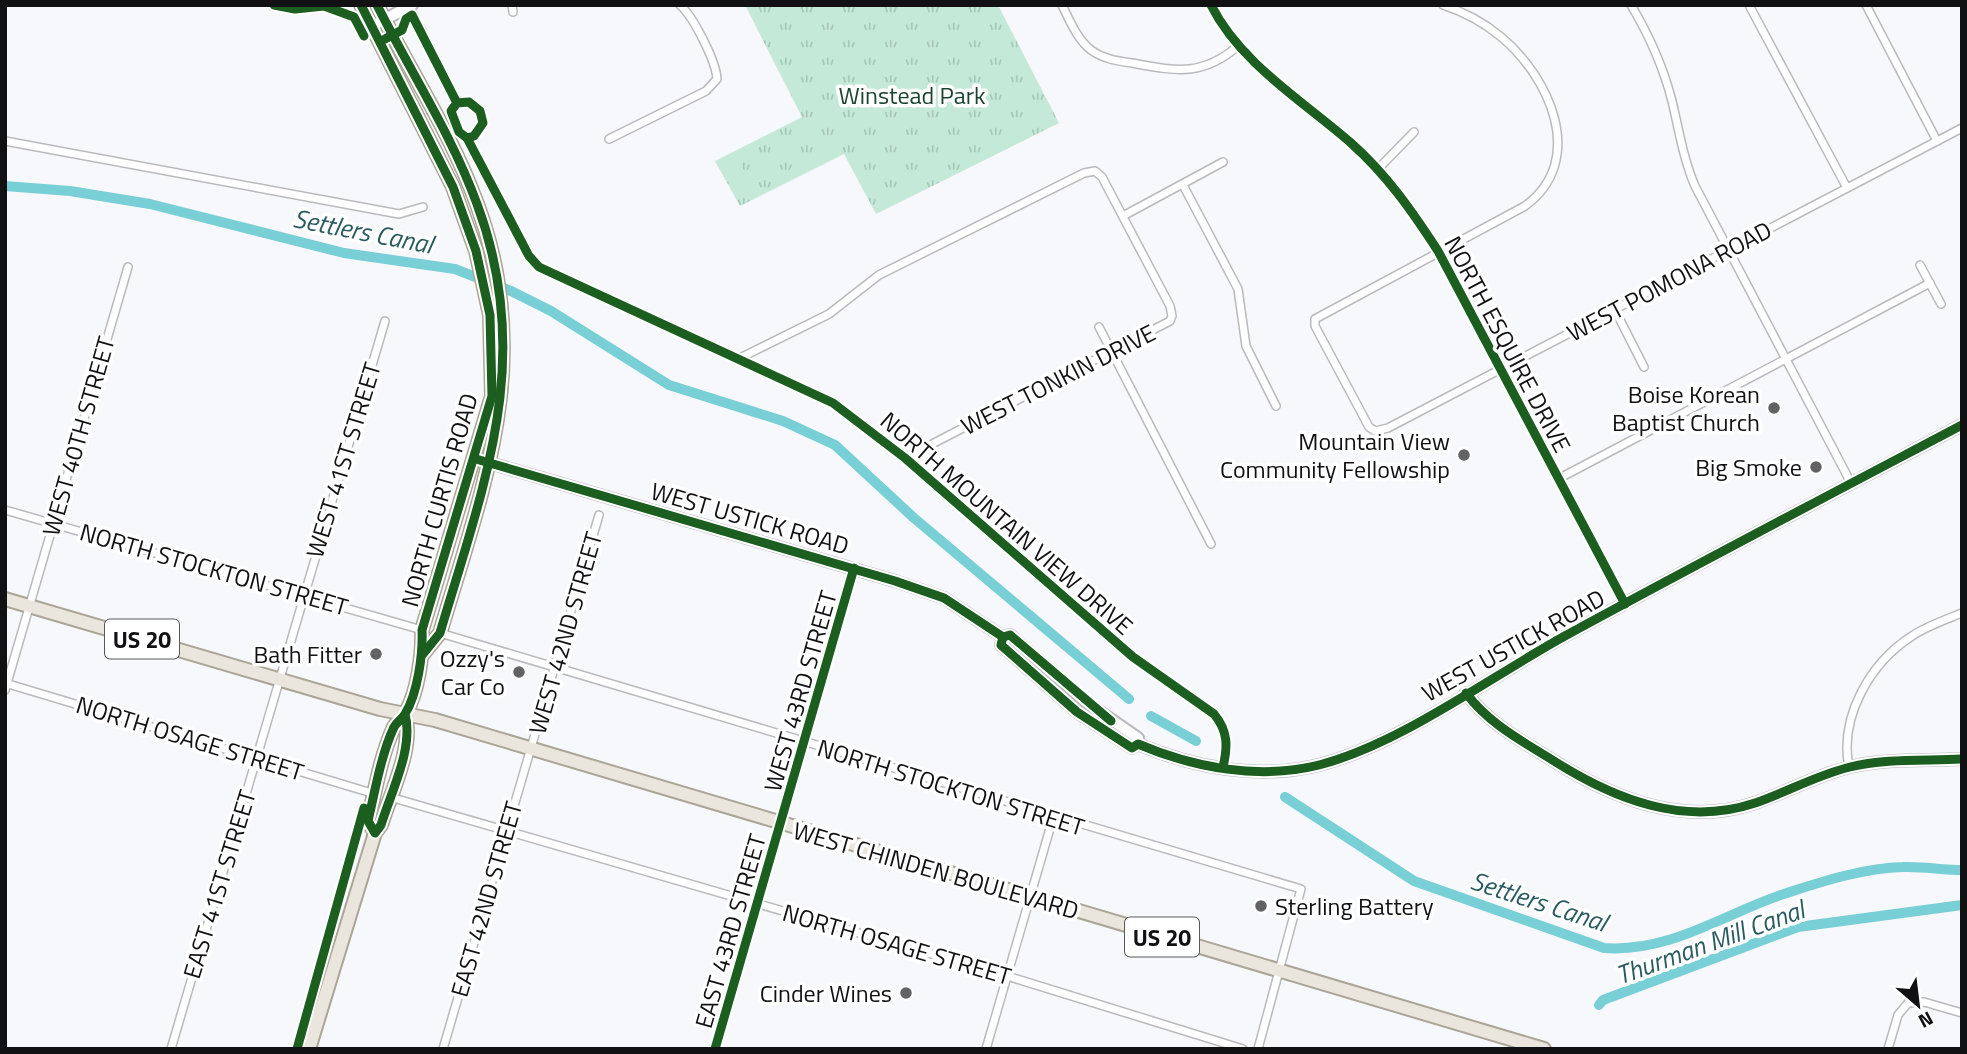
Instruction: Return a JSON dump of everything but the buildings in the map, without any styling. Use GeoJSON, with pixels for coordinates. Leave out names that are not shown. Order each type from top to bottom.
{"type":"FeatureCollection","features":[{"type":"Feature","properties":{"kind":"main road","name":"NORTH CURTIS ROAD"},"geometry":{"type":"LineString","coordinates":[[361,5],[453,187],[505,346],[501,406],[490,462],[440,633],[423,654]]}},
{"type":"Feature","properties":{"kind":"main road","name":"NORTH CURTIS ROAD"},"geometry":{"type":"LineString","coordinates":[[377,5],[465,175],[491,248],[496,314],[492,396],[476,459],[465,481],[422,629],[423,654],[405,714]]}},
{"type":"Feature","properties":{"kind":"main road"},"geometry":{"type":"LineString","coordinates":[[372,26],[412,5]]}},
{"type":"Feature","properties":{"kind":"main road","name":"WEST USTICK ROAD"},"geometry":{"type":"LineString","coordinates":[[476,459],[854,568],[944,598],[1003,637],[1010,635],[1086,702],[1138,738],[1138,744],[1163,755],[1223,767],[1279,772],[1336,760],[1370,747],[1625,604],[1962,425]]}},
{"type":"Feature","properties":{"kind":"main road","name":"WEST CHINDEN BOULEVARD"},"geometry":{"type":"LineString","coordinates":[[5,599],[530,750],[1536,1048]]}},
{"type":"Feature","properties":{"kind":"main road"},"geometry":{"type":"LineString","coordinates":[[1466,693],[1494,724],[1588,783],[1630,802],[1658,808],[1690,811],[1741,807],[1849,767],[1962,759]]}},
{"type":"Feature","properties":{"kind":"main road"},"geometry":{"type":"LineString","coordinates":[[375,833],[368,821],[395,725],[405,714]]}},
{"type":"Feature","properties":{"kind":"main road"},"geometry":{"type":"LineString","coordinates":[[309,1049],[409,730],[405,714]]}},
{"type":"Feature","properties":{"kind":"street"},"geometry":{"type":"LineString","coordinates":[[274,5],[295,9],[324,6]]}},
{"type":"Feature","properties":{"kind":"street"},"geometry":{"type":"LineString","coordinates":[[609,139],[706,91],[717,79],[714,64],[690,17],[680,5]]}},
{"type":"Feature","properties":{"kind":"street"},"geometry":{"type":"LineString","coordinates":[[1062,5],[1084,43],[1092,51],[1110,59],[1184,71],[1222,60],[1238,46]]}},
{"type":"Feature","properties":{"kind":"street","name":"NORTH ESQUIRE DRIVE"},"geometry":{"type":"LineString","coordinates":[[1211,5],[1238,46],[1378,169],[1405,200],[1438,251],[1625,604]]}},
{"type":"Feature","properties":{"kind":"street"},"geometry":{"type":"LineString","coordinates":[[1438,251],[1540,195],[1556,169],[1558,152],[1557,130],[1544,92],[1517,52],[1486,25],[1443,5]]}},
{"type":"Feature","properties":{"kind":"street"},"geometry":{"type":"LineString","coordinates":[[1631,5],[1647,32],[1662,67],[1685,162],[1784,359],[1851,483]]}},
{"type":"Feature","properties":{"kind":"street"},"geometry":{"type":"LineString","coordinates":[[1749,5],[1847,188]]}},
{"type":"Feature","properties":{"kind":"street"},"geometry":{"type":"LineString","coordinates":[[1866,5],[1937,141]]}},
{"type":"Feature","properties":{"kind":"street"},"geometry":{"type":"LineString","coordinates":[[420,27],[457,103]]}},
{"type":"Feature","properties":{"kind":"street"},"geometry":{"type":"LineString","coordinates":[[457,103],[474,104],[483,118],[481,129],[467,138],[452,117],[452,108],[457,103]]}},
{"type":"Feature","properties":{"kind":"street","name":"WEST POMONA ROAD"},"geometry":{"type":"LineString","coordinates":[[1438,251],[1315,319],[1315,326],[1369,427],[1375,431],[1388,428],[1962,128]]}},
{"type":"Feature","properties":{"kind":"street"},"geometry":{"type":"LineString","coordinates":[[1378,169],[1414,132]]}},
{"type":"Feature","properties":{"kind":"street","name":"NORTH MOUNTAIN VIEW DRIVE"},"geometry":{"type":"LineString","coordinates":[[467,138],[529,256],[546,272],[736,360],[791,381],[833,403],[905,458],[1133,657],[1214,714],[1223,725],[1226,738],[1223,767]]}},
{"type":"Feature","properties":{"kind":"street"},"geometry":{"type":"LineString","coordinates":[[5,141],[399,214],[423,206]]}},
{"type":"Feature","properties":{"kind":"street"},"geometry":{"type":"LineString","coordinates":[[736,360],[829,314],[879,275],[1084,173],[1095,171],[1102,177],[1123,216],[1223,162]]}},
{"type":"Feature","properties":{"kind":"street"},"geometry":{"type":"LineString","coordinates":[[1183,184],[1238,289],[1246,346],[1276,406]]}},
{"type":"Feature","properties":{"kind":"street","name":"WEST TONKIN DRIVE"},"geometry":{"type":"LineString","coordinates":[[905,458],[1167,324],[1172,316],[1123,216]]}},
{"type":"Feature","properties":{"kind":"street"},"geometry":{"type":"LineString","coordinates":[[1920,265],[1941,304]]}},
{"type":"Feature","properties":{"kind":"street","name":"WEST 40TH STREET"},"geometry":{"type":"LineString","coordinates":[[6,685],[128,267]]}},
{"type":"Feature","properties":{"kind":"street"},"geometry":{"type":"LineString","coordinates":[[1558,479],[1930,283]]}},
{"type":"Feature","properties":{"kind":"street"},"geometry":{"type":"LineString","coordinates":[[1615,310],[1644,367]]}},
{"type":"Feature","properties":{"kind":"street","name":"WEST 41ST STREET"},"geometry":{"type":"LineString","coordinates":[[279,679],[385,321]]}},
{"type":"Feature","properties":{"kind":"street"},"geometry":{"type":"LineString","coordinates":[[1099,327],[1211,544]]}},
{"type":"Feature","properties":{"kind":"street","name":"NORTH STOCKTON STREET"},"geometry":{"type":"LineString","coordinates":[[5,510],[422,629]]}},
{"type":"Feature","properties":{"kind":"street","name":"WEST 42ND STREET"},"geometry":{"type":"LineString","coordinates":[[530,750],[599,515]]}},
{"type":"Feature","properties":{"kind":"street","name":"WEST 43RD STREET"},"geometry":{"type":"LineString","coordinates":[[781,825],[854,568]]}},
{"type":"Feature","properties":{"kind":"street"},"geometry":{"type":"LineString","coordinates":[[1849,767],[1846,739],[1856,704],[1868,679],[1887,655],[1913,635],[1962,613]]}},
{"type":"Feature","properties":{"kind":"street","name":"NORTH STOCKTON STREET"},"geometry":{"type":"LineString","coordinates":[[440,633],[1053,818],[1301,889],[1280,972]]}},
{"type":"Feature","properties":{"kind":"street","name":"EAST 41ST STREET"},"geometry":{"type":"LineString","coordinates":[[171,1049],[279,679]]}},
{"type":"Feature","properties":{"kind":"street","name":"NORTH OSAGE STREET"},"geometry":{"type":"LineString","coordinates":[[6,685],[250,754],[256,760],[375,794]]}},
{"type":"Feature","properties":{"kind":"street","name":"EAST 42ND STREET"},"geometry":{"type":"LineString","coordinates":[[443,1049],[530,750]]}},
{"type":"Feature","properties":{"kind":"street","name":"NORTH OSAGE STREET"},"geometry":{"type":"LineString","coordinates":[[389,797],[1007,976],[1243,1049]]}},
{"type":"Feature","properties":{"kind":"street"},"geometry":{"type":"LineString","coordinates":[[986,1049],[1053,818]]}},
{"type":"Feature","properties":{"kind":"street","name":"EAST 43RD STREET"},"geometry":{"type":"LineString","coordinates":[[715,1049],[781,825]]}},
{"type":"Feature","properties":{"kind":"street"},"geometry":{"type":"LineString","coordinates":[[1258,1049],[1280,972]]}},
{"type":"Feature","properties":{"kind":"street"},"geometry":{"type":"LineString","coordinates":[[1888,1049],[1898,1015],[1909,1003],[1924,1002],[1962,1013]]}},
{"type":"Feature","properties":{"kind":"green space","name":"Winstead Park"},"geometry":{"type":"Polygon","coordinates":[[[745,5],[998,5],[1059,123],[876,214],[844,154],[740,206],[715,161],[802,117],[745,5]]]}},
{"type":"Feature","properties":{"kind":"green space"},"geometry":{"type":"Polygon","coordinates":[[[739,161],[753,189],[740,195],[727,167],[739,161]]]}},
{"type":"Feature","properties":{"kind":"waterway","name":"Settlers Canal"},"geometry":{"type":"LineString","coordinates":[[5,186],[70,191],[150,204],[344,253],[455,269],[511,291],[551,311],[669,385],[783,421],[835,445],[914,518],[1129,699]]}},
{"type":"Feature","properties":{"kind":"waterway","name":"Settlers Canal"},"geometry":{"type":"LineString","coordinates":[[1151,716],[1196,741]]}},
{"type":"Feature","properties":{"kind":"waterway","name":"Settlers Canal"},"geometry":{"type":"LineString","coordinates":[[1285,797],[1414,881],[1604,948],[1630,948],[1678,937],[1769,899],[1861,872],[1910,867],[1962,870]]}},
{"type":"Feature","properties":{"kind":"waterway","name":"Thurman Mill Canal"},"geometry":{"type":"LineString","coordinates":[[1599,1005],[1603,1000],[1798,927],[1962,905]]}},
{"type":"Feature","properties":{"kind":"cycle path"},"geometry":{"type":"LineString","coordinates":[[274,5],[295,9],[324,6],[354,17],[364,36]]}},
{"type":"Feature","properties":{"kind":"cycle path"},"geometry":{"type":"LineString","coordinates":[[361,5],[453,187],[476,251],[490,315],[492,396],[422,630],[422,650],[410,705],[394,727],[382,761],[368,821],[375,833],[381,825],[404,755],[407,727],[405,714]]}},
{"type":"Feature","properties":{"kind":"cycle path"},"geometry":{"type":"LineString","coordinates":[[377,5],[467,178],[494,261],[502,315],[502,369],[497,421],[486,473],[440,633],[423,654]]}},
{"type":"Feature","properties":{"kind":"cycle path"},"geometry":{"type":"LineString","coordinates":[[1211,5],[1223,26],[1255,63],[1364,155],[1419,222],[1438,251],[1625,604]]}},
{"type":"Feature","properties":{"kind":"cycle path"},"geometry":{"type":"LineString","coordinates":[[385,39],[402,30],[406,19],[412,15],[457,103]]}},
{"type":"Feature","properties":{"kind":"cycle path"},"geometry":{"type":"LineString","coordinates":[[469,102],[480,111],[483,123],[474,136],[467,138],[459,132],[451,111],[457,103],[469,102]]}},
{"type":"Feature","properties":{"kind":"cycle path"},"geometry":{"type":"LineString","coordinates":[[467,138],[529,256],[539,267],[833,403],[905,458],[1133,657],[1214,714],[1226,739],[1223,767]]}},
{"type":"Feature","properties":{"kind":"cycle path"},"geometry":{"type":"LineString","coordinates":[[1003,637],[1001,645],[1077,712],[1132,748],[1138,744],[1182,760],[1227,769],[1274,771],[1319,765],[1350,755],[1412,726],[1563,637],[1962,425]]}},
{"type":"Feature","properties":{"kind":"cycle path"},"geometry":{"type":"LineString","coordinates":[[476,459],[895,581],[944,598],[1003,637],[1010,635],[1111,721]]}},
{"type":"Feature","properties":{"kind":"cycle path"},"geometry":{"type":"LineString","coordinates":[[715,1049],[854,568]]}},
{"type":"Feature","properties":{"kind":"cycle path"},"geometry":{"type":"LineString","coordinates":[[1466,693],[1485,714],[1507,731],[1577,775],[1625,797],[1676,810],[1728,810],[1755,803],[1838,770],[1863,764],[1962,759]]}},
{"type":"Feature","properties":{"kind":"cycle path"},"geometry":{"type":"LineString","coordinates":[[297,1049],[364,808]]}},
{"type":"Feature","properties":{"kind":"place","name":"Boise Korean Baptist Church"},"geometry":{"type":"Point","coordinates":[1774,408]}},
{"type":"Feature","properties":{"kind":"place","name":"Mountain View Community Fellowship"},"geometry":{"type":"Point","coordinates":[1464,455]}},
{"type":"Feature","properties":{"kind":"place","name":"Big Smoke"},"geometry":{"type":"Point","coordinates":[1816,467]}},
{"type":"Feature","properties":{"kind":"place","name":"Bath Fitter"},"geometry":{"type":"Point","coordinates":[376,654]}},
{"type":"Feature","properties":{"kind":"place","name":"Ozzy's Car Co"},"geometry":{"type":"Point","coordinates":[519,672]}},
{"type":"Feature","properties":{"kind":"place","name":"Sterling Battery"},"geometry":{"type":"Point","coordinates":[1261,906]}},
{"type":"Feature","properties":{"kind":"place","name":"Cinder Wines"},"geometry":{"type":"Point","coordinates":[906,993]}}]}
